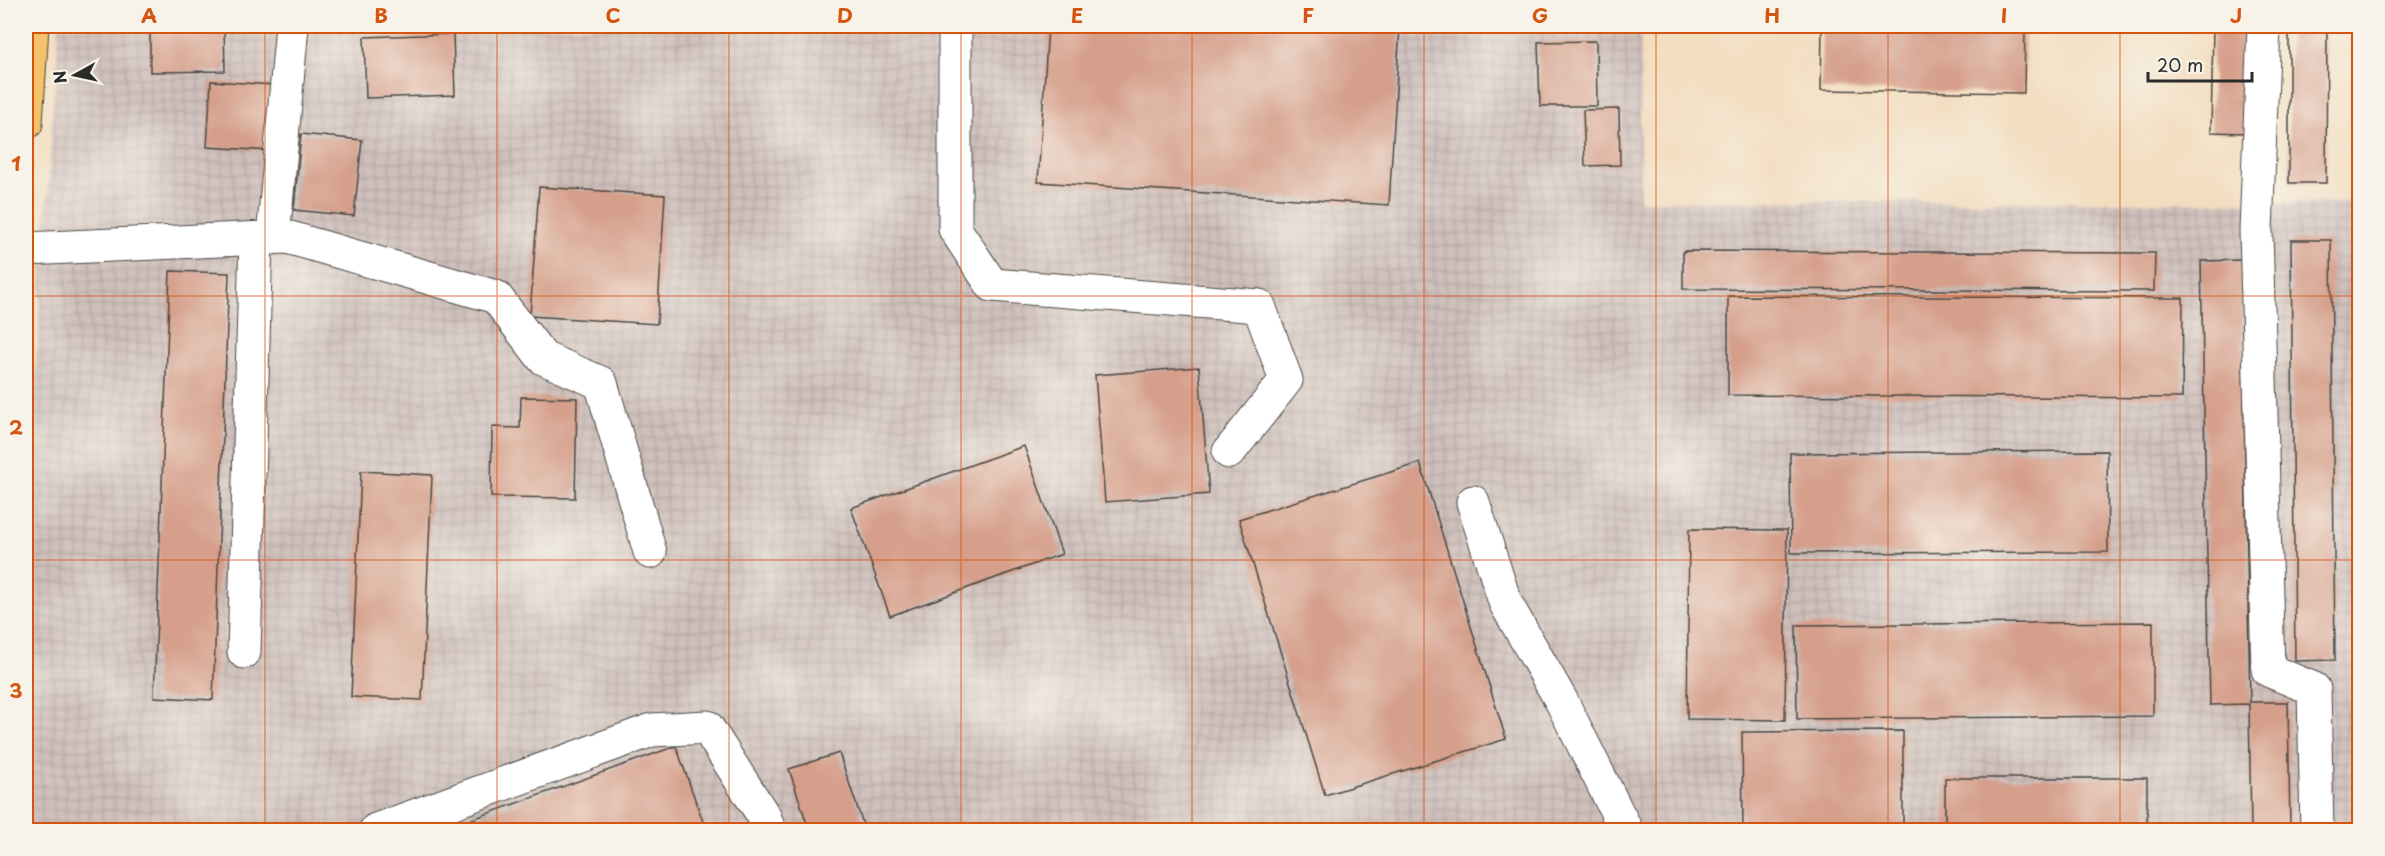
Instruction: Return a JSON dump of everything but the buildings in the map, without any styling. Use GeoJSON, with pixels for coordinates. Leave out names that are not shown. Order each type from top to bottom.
{"type":"FeatureCollection","features":[{"type":"Feature","properties":{"kind":"main road"},"geometry":{"type":"LineString","coordinates":[[26,123],[32,26]]}},
{"type":"Feature","properties":{"kind":"lane"},"geometry":{"type":"LineString","coordinates":[[244,652],[265,238],[291,26]]}},
{"type":"Feature","properties":{"kind":"lane"},"geometry":{"type":"LineString","coordinates":[[955,26],[955,229],[992,285],[1259,306],[1286,380],[1229,452]]}},
{"type":"Feature","properties":{"kind":"lane"},"geometry":{"type":"LineString","coordinates":[[2264,26],[2256,231],[2268,670],[2314,689],[2316,831]]}},
{"type":"Feature","properties":{"kind":"lane"},"geometry":{"type":"LineString","coordinates":[[26,249],[286,237],[496,297],[543,358],[601,383],[650,552]]}},
{"type":"Feature","properties":{"kind":"lane"},"geometry":{"type":"LineString","coordinates":[[1473,502],[1505,602],[1562,702],[1626,831]]}},
{"type":"Feature","properties":{"kind":"lane"},"geometry":{"type":"LineString","coordinates":[[376,831],[652,730],[707,727],[765,818],[769,831]]}},
{"type":"Feature","properties":{"kind":"shaded area"},"geometry":{"type":"Polygon","coordinates":[[[59,26],[1641,26],[1640,201],[2359,203],[2359,830],[26,830],[26,502],[59,26]]]}}]}
